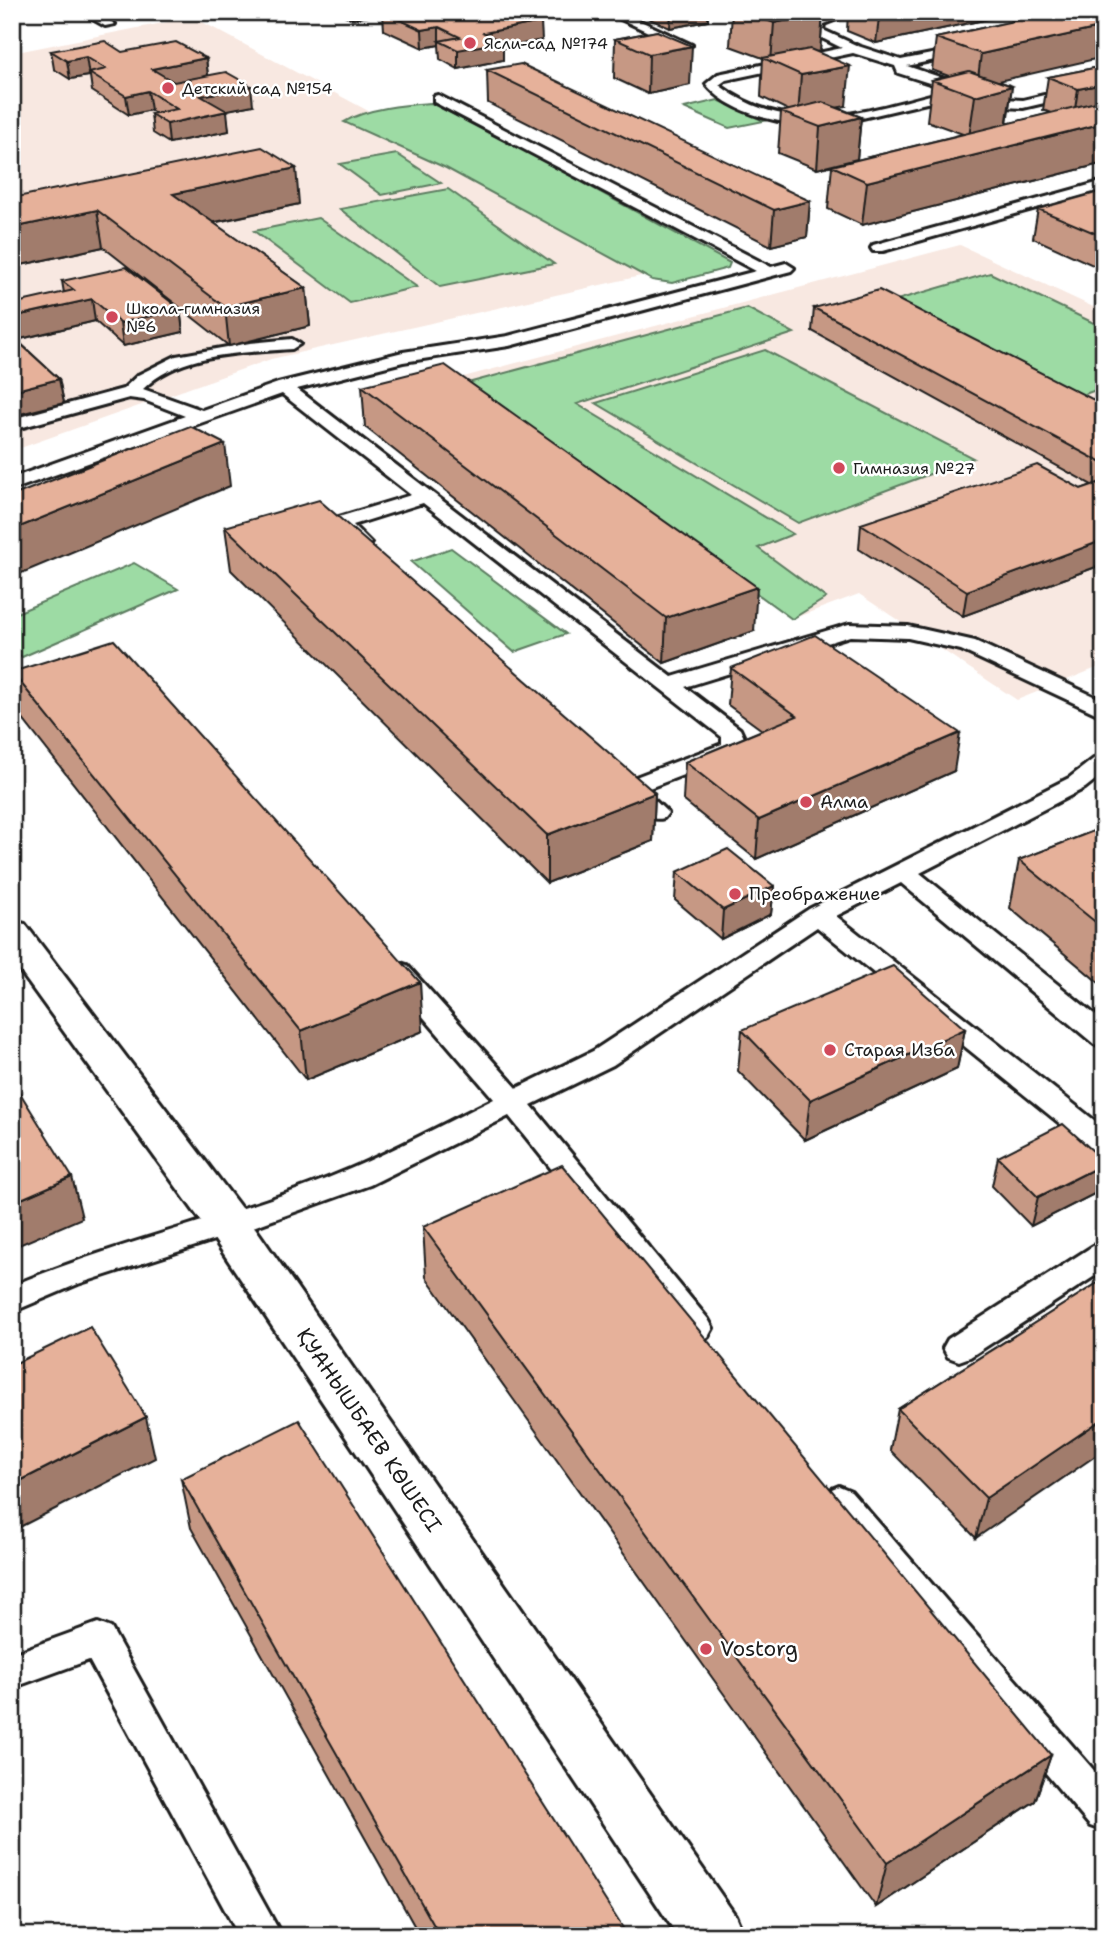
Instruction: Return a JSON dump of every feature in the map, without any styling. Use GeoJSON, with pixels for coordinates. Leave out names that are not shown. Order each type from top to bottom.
{"type":"FeatureCollection","features":[{"type":"Feature","properties":{"kind":"street","name":"ҚУАНЫШБАЕВ КӨШЕСІ"},"geometry":{"type":"LineString","coordinates":[[12,933],[228,1224],[714,1936]]}},
{"type":"Feature","properties":{"kind":"lane"},"geometry":{"type":"LineString","coordinates":[[85,12],[109,24]]}},
{"type":"Feature","properties":{"kind":"lane"},"geometry":{"type":"LineString","coordinates":[[611,12],[686,45]]}},
{"type":"Feature","properties":{"kind":"lane"},"geometry":{"type":"LineString","coordinates":[[809,12],[828,20]]}},
{"type":"Feature","properties":{"kind":"lane"},"geometry":{"type":"LineString","coordinates":[[850,12],[816,27],[818,32],[855,49],[900,64],[985,45]]}},
{"type":"Feature","properties":{"kind":"lane"},"geometry":{"type":"LineString","coordinates":[[855,49],[722,77],[712,83],[714,88],[737,100],[783,120],[809,122],[828,121],[964,91]]}},
{"type":"Feature","properties":{"kind":"lane"},"geometry":{"type":"LineString","coordinates":[[900,64],[902,69],[994,102],[1023,104],[1104,85]]}},
{"type":"Feature","properties":{"kind":"lane"},"geometry":{"type":"LineString","coordinates":[[438,99],[778,270]]}},
{"type":"Feature","properties":{"kind":"lane"},"geometry":{"type":"LineString","coordinates":[[878,248],[1104,185]]}},
{"type":"Feature","properties":{"kind":"lane"},"geometry":{"type":"LineString","coordinates":[[1078,192],[1104,203]]}},
{"type":"Feature","properties":{"kind":"lane"},"geometry":{"type":"LineString","coordinates":[[12,484],[198,415],[284,387],[403,358],[509,341],[778,270]]}},
{"type":"Feature","properties":{"kind":"lane"},"geometry":{"type":"LineString","coordinates":[[129,393],[137,383],[159,369],[209,353],[292,344]]}},
{"type":"Feature","properties":{"kind":"lane"},"geometry":{"type":"LineString","coordinates":[[284,387],[732,734],[735,742],[730,749],[628,788]]}},
{"type":"Feature","properties":{"kind":"lane"},"geometry":{"type":"LineString","coordinates":[[12,425],[129,393],[147,395],[198,415]]}},
{"type":"Feature","properties":{"kind":"lane"},"geometry":{"type":"LineString","coordinates":[[379,559],[338,523],[425,496]]}},
{"type":"Feature","properties":{"kind":"lane"},"geometry":{"type":"LineString","coordinates":[[667,686],[849,630],[908,632],[968,645],[1104,710]]}},
{"type":"Feature","properties":{"kind":"lane"},"geometry":{"type":"LineString","coordinates":[[12,1300],[67,1276],[228,1224],[360,1177],[603,1058],[818,915],[1077,783],[1104,762]]}},
{"type":"Feature","properties":{"kind":"lane"},"geometry":{"type":"LineString","coordinates":[[608,769],[656,813]]}},
{"type":"Feature","properties":{"kind":"lane"},"geometry":{"type":"LineString","coordinates":[[904,872],[1104,1037]]}},
{"type":"Feature","properties":{"kind":"lane"},"geometry":{"type":"LineString","coordinates":[[818,915],[1104,1144]]}},
{"type":"Feature","properties":{"kind":"lane"},"geometry":{"type":"LineString","coordinates":[[386,958],[513,1102],[714,1350]]}},
{"type":"Feature","properties":{"kind":"lane"},"geometry":{"type":"LineString","coordinates":[[959,1348],[1104,1254]]}},
{"type":"Feature","properties":{"kind":"lane"},"geometry":{"type":"LineString","coordinates":[[820,1478],[1104,1812]]}},
{"type":"Feature","properties":{"kind":"lane"},"geometry":{"type":"LineString","coordinates":[[12,1671],[98,1640],[262,1936]]}},
{"type":"Feature","properties":{"kind":"shaded area"},"geometry":{"type":"Polygon","coordinates":[[[193,17],[389,122],[712,260],[271,359],[12,451],[12,53],[193,17]]]}},
{"type":"Feature","properties":{"kind":"shaded area","name":"Гимназия №27"},"geometry":{"type":"Polygon","coordinates":[[[960,245],[1104,312],[1104,665],[1017,700],[859,594],[792,619],[452,380],[960,245]]]}},
{"type":"Feature","properties":{"kind":"green space"},"geometry":{"type":"Polygon","coordinates":[[[718,100],[764,121],[729,128],[684,108],[718,100]]]}},
{"type":"Feature","properties":{"kind":"green space"},"geometry":{"type":"Polygon","coordinates":[[[431,103],[507,141],[730,263],[728,268],[672,283],[652,280],[446,168],[344,122],[375,110],[431,103]]]}},
{"type":"Feature","properties":{"kind":"green space"},"geometry":{"type":"Polygon","coordinates":[[[397,154],[441,183],[382,195],[340,164],[397,154]]]}},
{"type":"Feature","properties":{"kind":"green space"},"geometry":{"type":"Polygon","coordinates":[[[448,189],[554,264],[440,287],[340,209],[448,189]]]}},
{"type":"Feature","properties":{"kind":"green space"},"geometry":{"type":"Polygon","coordinates":[[[318,218],[417,287],[350,303],[254,231],[318,218]]]}},
{"type":"Feature","properties":{"kind":"green space"},"geometry":{"type":"Polygon","coordinates":[[[990,273],[1104,328],[1104,387],[1066,401],[869,308],[990,273]]]}},
{"type":"Feature","properties":{"kind":"green space"},"geometry":{"type":"Polygon","coordinates":[[[747,308],[794,333],[577,404],[793,534],[758,548],[826,598],[792,619],[468,383],[747,308]]]}},
{"type":"Feature","properties":{"kind":"green space"},"geometry":{"type":"Polygon","coordinates":[[[765,350],[973,458],[798,523],[596,403],[765,350]]]}},
{"type":"Feature","properties":{"kind":"green space"},"geometry":{"type":"Polygon","coordinates":[[[451,548],[566,634],[514,652],[411,562],[451,548]]]}},
{"type":"Feature","properties":{"kind":"green space"},"geometry":{"type":"Polygon","coordinates":[[[134,563],[178,589],[22,657],[12,650],[12,615],[134,563]]]}},
{"type":"Feature","properties":{"kind":"building"},"geometry":{"type":"Polygon","coordinates":[[[383,12],[518,12],[541,22],[484,33],[502,42],[458,50],[439,41],[460,37],[439,27],[422,30],[383,12]]]}},
{"type":"Feature","properties":{"kind":"building"},"geometry":{"type":"Polygon","coordinates":[[[744,12],[821,12],[823,13],[774,23],[744,12]]]}},
{"type":"Feature","properties":{"kind":"building"},"geometry":{"type":"Polygon","coordinates":[[[864,12],[905,12],[879,18],[864,12]]]}},
{"type":"Feature","properties":{"kind":"building"},"geometry":{"type":"Polygon","coordinates":[[[1055,12],[1104,12],[1104,27],[981,54],[936,38],[1055,12]]]}},
{"type":"Feature","properties":{"kind":"building"},"geometry":{"type":"Polygon","coordinates":[[[657,31],[692,46],[649,54],[615,39],[657,31]]]}},
{"type":"Feature","properties":{"kind":"building"},"geometry":{"type":"Polygon","coordinates":[[[105,41],[122,52],[176,42],[206,58],[152,69],[174,82],[226,72],[251,86],[201,96],[227,111],[167,124],[151,114],[177,109],[148,91],[126,96],[89,73],[106,69],[86,57],[67,61],[51,51],[105,41]]]}},
{"type":"Feature","properties":{"kind":"building"},"geometry":{"type":"Polygon","coordinates":[[[810,49],[850,66],[801,75],[763,58],[810,49]]]}},
{"type":"Feature","properties":{"kind":"building"},"geometry":{"type":"Polygon","coordinates":[[[521,64],[810,201],[774,210],[487,70],[521,64]]]}},
{"type":"Feature","properties":{"kind":"building"},"geometry":{"type":"Polygon","coordinates":[[[1104,66],[1104,84],[1078,89],[1048,77],[1104,66]]]}},
{"type":"Feature","properties":{"kind":"building"},"geometry":{"type":"Polygon","coordinates":[[[969,71],[1012,86],[975,96],[932,80],[969,71]]]}},
{"type":"Feature","properties":{"kind":"building"},"geometry":{"type":"Polygon","coordinates":[[[1104,100],[1104,123],[867,182],[832,166],[1104,100]]]}},
{"type":"Feature","properties":{"kind":"building"},"geometry":{"type":"Polygon","coordinates":[[[822,102],[861,117],[820,127],[781,112],[822,102]]]}},
{"type":"Feature","properties":{"kind":"building"},"geometry":{"type":"Polygon","coordinates":[[[262,147],[296,168],[173,194],[306,288],[225,307],[97,210],[12,228],[12,198],[262,147]]]}},
{"type":"Feature","properties":{"kind":"building"},"geometry":{"type":"Polygon","coordinates":[[[1103,191],[1104,237],[1038,209],[1103,191]]]}},
{"type":"Feature","properties":{"kind":"building"},"geometry":{"type":"Polygon","coordinates":[[[126,267],[180,309],[120,323],[92,299],[12,317],[12,304],[74,290],[62,281],[126,267]]]}},
{"type":"Feature","properties":{"kind":"building"},"geometry":{"type":"Polygon","coordinates":[[[879,290],[1104,405],[1104,464],[814,308],[879,290]]]}},
{"type":"Feature","properties":{"kind":"building"},"geometry":{"type":"Polygon","coordinates":[[[12,336],[59,379],[12,391],[12,336]]]}},
{"type":"Feature","properties":{"kind":"building"},"geometry":{"type":"Polygon","coordinates":[[[445,365],[757,587],[666,618],[362,386],[445,365]]]}},
{"type":"Feature","properties":{"kind":"building"},"geometry":{"type":"Polygon","coordinates":[[[190,426],[225,444],[12,530],[12,496],[190,426]]]}},
{"type":"Feature","properties":{"kind":"building"},"geometry":{"type":"Polygon","coordinates":[[[1037,465],[1081,489],[1104,481],[1104,540],[967,591],[861,524],[1037,465]]]}},
{"type":"Feature","properties":{"kind":"building"},"geometry":{"type":"Polygon","coordinates":[[[319,500],[655,793],[547,835],[225,527],[319,500]]]}},
{"type":"Feature","properties":{"kind":"building"},"geometry":{"type":"Polygon","coordinates":[[[815,635],[960,733],[759,820],[685,762],[797,716],[731,668],[815,635]]]}},
{"type":"Feature","properties":{"kind":"building"},"geometry":{"type":"Polygon","coordinates":[[[114,640],[420,982],[301,1031],[12,672],[114,640]]]}},
{"type":"Feature","properties":{"kind":"building"},"geometry":{"type":"Polygon","coordinates":[[[1104,827],[1104,929],[1019,860],[1104,827]]]}},
{"type":"Feature","properties":{"kind":"building"},"geometry":{"type":"Polygon","coordinates":[[[728,849],[774,886],[723,910],[677,872],[728,849]]]}},
{"type":"Feature","properties":{"kind":"building"},"geometry":{"type":"Polygon","coordinates":[[[893,966],[965,1029],[810,1100],[742,1030],[893,966]]]}},
{"type":"Feature","properties":{"kind":"building"},"geometry":{"type":"Polygon","coordinates":[[[12,1080],[72,1177],[12,1203],[12,1080]]]}},
{"type":"Feature","properties":{"kind":"building"},"geometry":{"type":"Polygon","coordinates":[[[1063,1124],[1104,1161],[1104,1164],[1038,1197],[998,1157],[1063,1124]]]}},
{"type":"Feature","properties":{"kind":"building"},"geometry":{"type":"Polygon","coordinates":[[[562,1165],[1051,1755],[887,1863],[423,1227],[562,1165]]]}},
{"type":"Feature","properties":{"kind":"building"},"geometry":{"type":"Polygon","coordinates":[[[1104,1279],[1104,1418],[986,1498],[898,1409],[1104,1279]]]}},
{"type":"Feature","properties":{"kind":"building"},"geometry":{"type":"Polygon","coordinates":[[[90,1327],[146,1417],[12,1485],[12,1365],[90,1327]]]}},
{"type":"Feature","properties":{"kind":"building"},"geometry":{"type":"Polygon","coordinates":[[[299,1420],[628,1936],[440,1936],[181,1479],[299,1420]]]}},
{"type":"Feature","properties":{"kind":"place","name":"Ясли-сад №174"},"geometry":{"type":"Point","coordinates":[470,43]}},
{"type":"Feature","properties":{"kind":"place","name":"Детский сад №154"},"geometry":{"type":"Point","coordinates":[168,88]}},
{"type":"Feature","properties":{"kind":"place","name":"Школа-гимназия №6"},"geometry":{"type":"Point","coordinates":[112,317]}},
{"type":"Feature","properties":{"kind":"place","name":"Гимназия №27"},"geometry":{"type":"Point","coordinates":[839,468]}},
{"type":"Feature","properties":{"kind":"place","name":"Алма"},"geometry":{"type":"Point","coordinates":[806,802]}},
{"type":"Feature","properties":{"kind":"place","name":"Преображение"},"geometry":{"type":"Point","coordinates":[735,894]}},
{"type":"Feature","properties":{"kind":"place","name":"Старая Изба"},"geometry":{"type":"Point","coordinates":[830,1050]}},
{"type":"Feature","properties":{"kind":"place","name":"Vostorg"},"geometry":{"type":"Point","coordinates":[706,1649]}}]}
